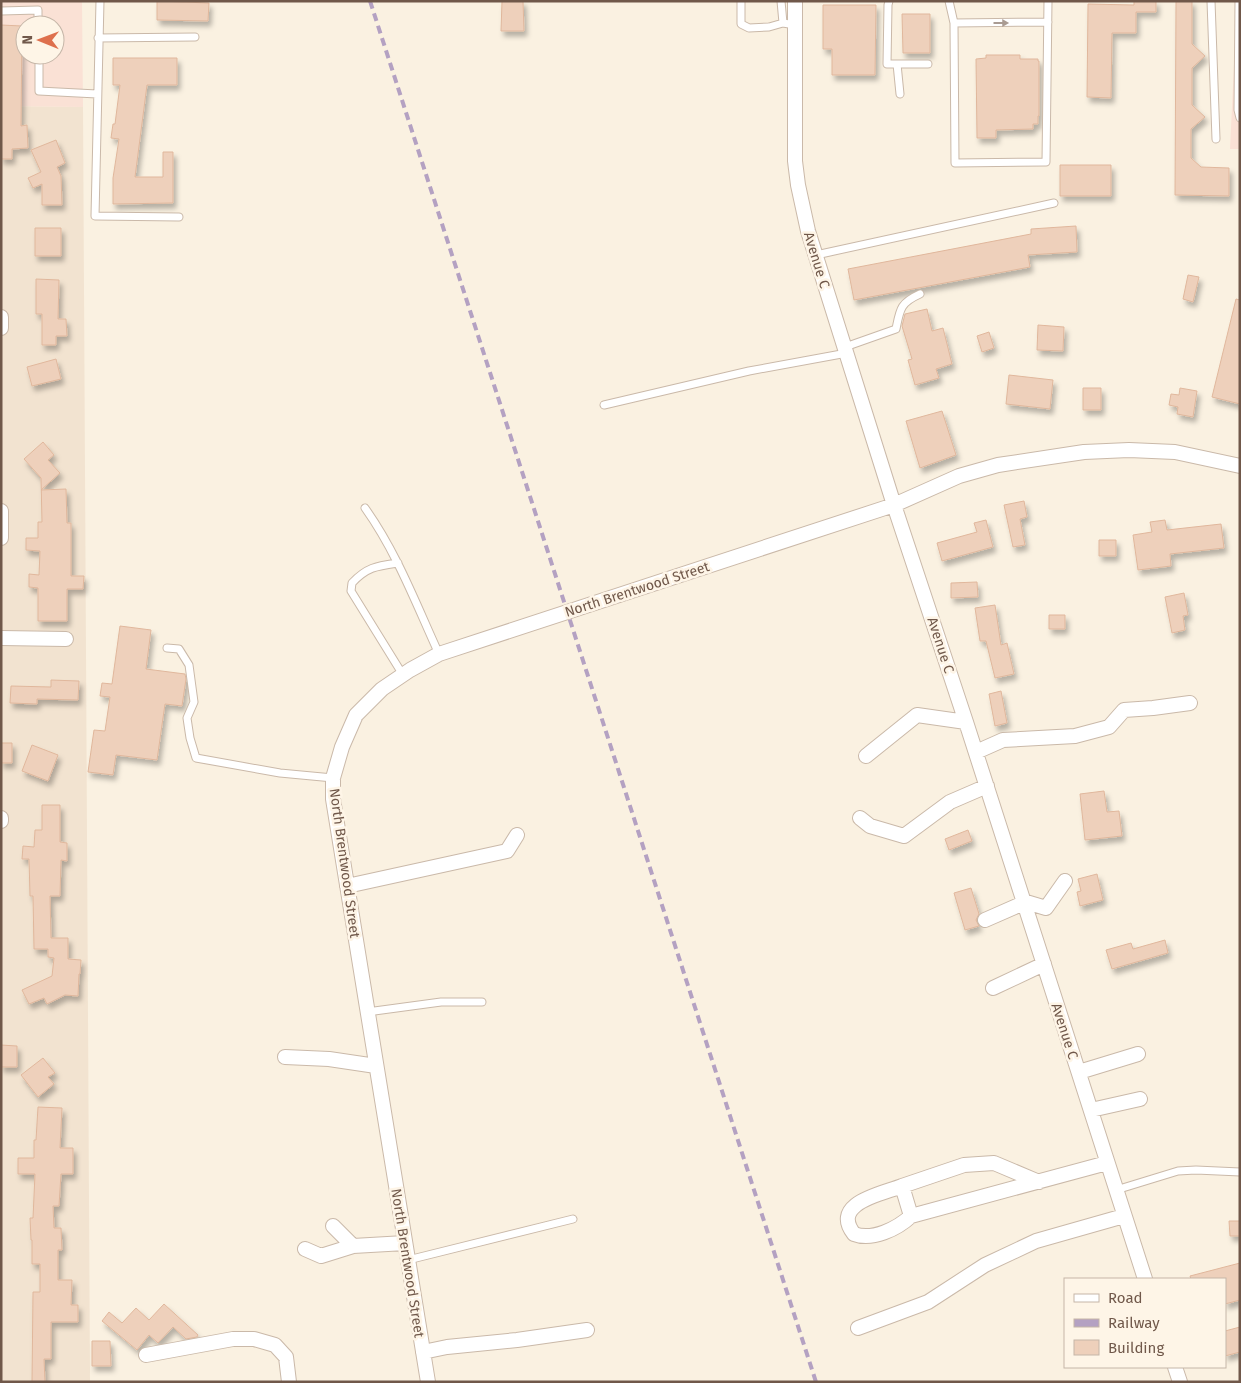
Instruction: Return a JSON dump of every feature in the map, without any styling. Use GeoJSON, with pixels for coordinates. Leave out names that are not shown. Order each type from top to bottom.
{"type":"FeatureCollection","features":[{"type":"Feature","properties":{"kind":"street","name":"Avenue C"},"geometry":{"type":"LineString","coordinates":[[796,1],[789,24],[795,161],[808,231],[894,506],[976,752],[1124,1216],[1146,1278]]}},
{"type":"Feature","properties":{"kind":"street"},"geometry":{"type":"LineString","coordinates":[[1,317],[1,328]]}},
{"type":"Feature","properties":{"kind":"street","name":"North Brentwood Street"},"geometry":{"type":"LineString","coordinates":[[428,1382],[333,799],[333,778],[342,747],[356,715],[382,689],[439,654],[894,506],[959,476],[998,464],[1084,452],[1129,450],[1175,452],[1240,466]]}},
{"type":"Feature","properties":{"kind":"street"},"geometry":{"type":"LineString","coordinates":[[1,511],[1,538]]}},
{"type":"Feature","properties":{"kind":"street"},"geometry":{"type":"LineString","coordinates":[[1,638],[66,639]]}},
{"type":"Feature","properties":{"kind":"street"},"geometry":{"type":"LineString","coordinates":[[976,752],[1003,740],[1075,736],[1109,727],[1124,710],[1190,703]]}},
{"type":"Feature","properties":{"kind":"street"},"geometry":{"type":"LineString","coordinates":[[866,756],[917,715],[966,722]]}},
{"type":"Feature","properties":{"kind":"street"},"geometry":{"type":"LineString","coordinates":[[860,818],[870,826],[904,836],[950,802],[987,786]]}},
{"type":"Feature","properties":{"kind":"street"},"geometry":{"type":"LineString","coordinates":[[347,886],[507,851],[517,835]]}},
{"type":"Feature","properties":{"kind":"street"},"geometry":{"type":"LineString","coordinates":[[985,920],[1026,902],[1046,908],[1064,881]]}},
{"type":"Feature","properties":{"kind":"street"},"geometry":{"type":"LineString","coordinates":[[993,988],[1044,964]]}},
{"type":"Feature","properties":{"kind":"street"},"geometry":{"type":"LineString","coordinates":[[1079,1072],[1138,1054]]}},
{"type":"Feature","properties":{"kind":"street"},"geometry":{"type":"LineString","coordinates":[[285,1057],[329,1058],[376,1066]]}},
{"type":"Feature","properties":{"kind":"street"},"geometry":{"type":"LineString","coordinates":[[1091,1110],[1140,1099]]}},
{"type":"Feature","properties":{"kind":"street"},"geometry":{"type":"LineString","coordinates":[[1039,1182],[994,1163],[964,1166],[859,1202],[852,1208],[847,1217],[849,1228],[854,1234],[869,1237],[906,1222],[912,1216],[1039,1182],[1107,1163]]}},
{"type":"Feature","properties":{"kind":"street"},"geometry":{"type":"LineString","coordinates":[[902,1186],[912,1216]]}},
{"type":"Feature","properties":{"kind":"street"},"geometry":{"type":"LineString","coordinates":[[858,1328],[928,1302],[985,1265],[1036,1241],[1124,1216]]}},
{"type":"Feature","properties":{"kind":"street"},"geometry":{"type":"LineString","coordinates":[[333,1226],[353,1246]]}},
{"type":"Feature","properties":{"kind":"street"},"geometry":{"type":"LineString","coordinates":[[305,1249],[321,1256],[353,1246],[405,1243]]}},
{"type":"Feature","properties":{"kind":"street"},"geometry":{"type":"LineString","coordinates":[[423,1352],[447,1347],[587,1330]]}},
{"type":"Feature","properties":{"kind":"street"},"geometry":{"type":"LineString","coordinates":[[146,1355],[233,1339],[254,1339],[275,1345],[286,1357],[290,1382]]}},
{"type":"Feature","properties":{"kind":"street"},"geometry":{"type":"LineString","coordinates":[[1175,1368],[1180,1382]]}},
{"type":"Feature","properties":{"kind":"lane"},"geometry":{"type":"LineString","coordinates":[[38,1],[38,15]]}},
{"type":"Feature","properties":{"kind":"lane"},"geometry":{"type":"LineString","coordinates":[[100,1],[95,216],[179,217]]}},
{"type":"Feature","properties":{"kind":"lane"},"geometry":{"type":"LineString","coordinates":[[741,1],[741,24],[749,28],[789,24],[781,1]]}},
{"type":"Feature","properties":{"kind":"lane"},"geometry":{"type":"LineString","coordinates":[[889,1],[887,64],[928,64]]}},
{"type":"Feature","properties":{"kind":"lane"},"geometry":{"type":"LineString","coordinates":[[949,1],[954,23],[955,163],[1046,162],[1048,1]]}},
{"type":"Feature","properties":{"kind":"lane"},"geometry":{"type":"LineString","coordinates":[[1211,1],[1216,139]]}},
{"type":"Feature","properties":{"kind":"lane"},"geometry":{"type":"LineString","coordinates":[[1239,1],[1238,110],[1240,118]]}},
{"type":"Feature","properties":{"kind":"lane"},"geometry":{"type":"LineString","coordinates":[[1,11],[38,10]]}},
{"type":"Feature","properties":{"kind":"lane"},"geometry":{"type":"LineString","coordinates":[[954,23],[1048,22]]}},
{"type":"Feature","properties":{"kind":"lane"},"geometry":{"type":"LineString","coordinates":[[98,38],[195,37]]}},
{"type":"Feature","properties":{"kind":"lane"},"geometry":{"type":"LineString","coordinates":[[897,64],[900,94]]}},
{"type":"Feature","properties":{"kind":"lane"},"geometry":{"type":"LineString","coordinates":[[39,65],[39,91],[97,94]]}},
{"type":"Feature","properties":{"kind":"lane"},"geometry":{"type":"LineString","coordinates":[[816,255],[1054,202]]}},
{"type":"Feature","properties":{"kind":"lane"},"geometry":{"type":"LineString","coordinates":[[604,405],[846,350],[896,329],[900,307],[911,298],[920,294]]}},
{"type":"Feature","properties":{"kind":"lane"},"geometry":{"type":"LineString","coordinates":[[365,508],[380,530],[398,564],[439,654]]}},
{"type":"Feature","properties":{"kind":"lane"},"geometry":{"type":"LineString","coordinates":[[398,564],[366,570],[352,583],[351,592],[403,675]]}},
{"type":"Feature","properties":{"kind":"lane"},"geometry":{"type":"LineString","coordinates":[[168,648],[179,649],[189,665],[194,702],[187,718],[196,758],[280,773],[333,778]]}},
{"type":"Feature","properties":{"kind":"lane"},"geometry":{"type":"LineString","coordinates":[[368,1012],[441,1002],[482,1002]]}},
{"type":"Feature","properties":{"kind":"lane"},"geometry":{"type":"LineString","coordinates":[[1116,1190],[1178,1171],[1240,1172]]}},
{"type":"Feature","properties":{"kind":"lane"},"geometry":{"type":"LineString","coordinates":[[408,1260],[573,1220]]}},
{"type":"Feature","properties":{"kind":"shaded area"},"geometry":{"type":"Polygon","coordinates":[[[1,1],[82,1],[83,107],[1,106],[1,1]]]}},
{"type":"Feature","properties":{"kind":"shaded area"},"geometry":{"type":"Polygon","coordinates":[[[1237,1],[1240,1],[1240,149],[1230,149],[1237,1]]]}},
{"type":"Feature","properties":{"kind":"shaded area"},"geometry":{"type":"Polygon","coordinates":[[[1,106],[83,107],[90,1382],[1,1382],[1,106]]]}},
{"type":"Feature","properties":{"kind":"building"},"geometry":{"type":"Polygon","coordinates":[[[157,1],[209,3],[208,21],[157,20],[157,1]]]}},
{"type":"Feature","properties":{"kind":"building"},"geometry":{"type":"Polygon","coordinates":[[[502,1],[523,1],[524,31],[501,31],[502,1]]]}},
{"type":"Feature","properties":{"kind":"building"},"geometry":{"type":"Polygon","coordinates":[[[1134,1],[1156,1],[1156,12],[1136,12],[1136,33],[1112,33],[1111,98],[1087,97],[1088,4],[1134,5],[1134,1]]]}},
{"type":"Feature","properties":{"kind":"building"},"geometry":{"type":"Polygon","coordinates":[[[1176,1],[1192,1],[1192,44],[1205,56],[1192,68],[1192,105],[1205,117],[1191,129],[1191,158],[1201,167],[1229,168],[1229,196],[1175,195],[1176,1]]]}},
{"type":"Feature","properties":{"kind":"building"},"geometry":{"type":"Polygon","coordinates":[[[823,5],[876,5],[875,75],[832,75],[832,49],[823,49],[823,5]]]}},
{"type":"Feature","properties":{"kind":"building"},"geometry":{"type":"Polygon","coordinates":[[[902,14],[930,14],[930,53],[903,53],[902,14]]]}},
{"type":"Feature","properties":{"kind":"building"},"geometry":{"type":"Polygon","coordinates":[[[1,25],[15,26],[15,65],[22,65],[21,126],[27,125],[28,148],[12,149],[12,159],[1,159],[1,25]]]}},
{"type":"Feature","properties":{"kind":"building"},"geometry":{"type":"Polygon","coordinates":[[[986,55],[1020,55],[1020,59],[1038,59],[1039,116],[1038,124],[1033,124],[1033,129],[996,130],[996,138],[977,138],[976,59],[986,58],[986,55]]]}},
{"type":"Feature","properties":{"kind":"building"},"geometry":{"type":"Polygon","coordinates":[[[113,58],[177,58],[177,85],[147,85],[135,177],[163,177],[163,152],[173,152],[173,203],[113,204],[113,178],[119,139],[111,138],[113,124],[115,124],[120,85],[113,85],[113,58]]]}},
{"type":"Feature","properties":{"kind":"building"},"geometry":{"type":"Polygon","coordinates":[[[56,140],[65,163],[57,167],[61,176],[62,205],[42,205],[42,184],[33,188],[28,178],[41,172],[31,150],[56,140]]]}},
{"type":"Feature","properties":{"kind":"building"},"geometry":{"type":"Polygon","coordinates":[[[1060,165],[1111,165],[1111,196],[1060,196],[1060,165]]]}},
{"type":"Feature","properties":{"kind":"building"},"geometry":{"type":"Polygon","coordinates":[[[1076,226],[1077,252],[1028,255],[1030,267],[854,300],[848,269],[1031,234],[1031,229],[1076,226]]]}},
{"type":"Feature","properties":{"kind":"building"},"geometry":{"type":"Polygon","coordinates":[[[35,228],[61,228],[61,256],[35,256],[35,228]]]}},
{"type":"Feature","properties":{"kind":"building"},"geometry":{"type":"Polygon","coordinates":[[[1188,275],[1199,277],[1193,302],[1183,299],[1188,275]]]}},
{"type":"Feature","properties":{"kind":"building"},"geometry":{"type":"Polygon","coordinates":[[[36,279],[59,280],[58,319],[66,319],[67,336],[56,336],[56,345],[42,345],[42,314],[36,314],[36,279]]]}},
{"type":"Feature","properties":{"kind":"building"},"geometry":{"type":"Polygon","coordinates":[[[1236,299],[1240,300],[1240,404],[1212,397],[1236,299]]]}},
{"type":"Feature","properties":{"kind":"building"},"geometry":{"type":"Polygon","coordinates":[[[927,309],[932,331],[943,328],[952,364],[936,369],[939,378],[915,385],[908,360],[912,359],[902,326],[905,314],[927,309]]]}},
{"type":"Feature","properties":{"kind":"building"},"geometry":{"type":"Polygon","coordinates":[[[1038,325],[1064,327],[1063,351],[1037,350],[1038,325]]]}},
{"type":"Feature","properties":{"kind":"building"},"geometry":{"type":"Polygon","coordinates":[[[989,332],[994,348],[982,352],[977,336],[989,332]]]}},
{"type":"Feature","properties":{"kind":"building"},"geometry":{"type":"Polygon","coordinates":[[[56,359],[61,379],[32,386],[27,367],[56,359]]]}},
{"type":"Feature","properties":{"kind":"building"},"geometry":{"type":"Polygon","coordinates":[[[1009,375],[1053,380],[1050,409],[1006,404],[1009,375]]]}},
{"type":"Feature","properties":{"kind":"building"},"geometry":{"type":"Polygon","coordinates":[[[1083,388],[1101,388],[1101,410],[1083,410],[1083,388]]]}},
{"type":"Feature","properties":{"kind":"building"},"geometry":{"type":"Polygon","coordinates":[[[1180,388],[1197,391],[1193,417],[1177,414],[1178,407],[1169,405],[1171,394],[1179,395],[1180,388]]]}},
{"type":"Feature","properties":{"kind":"building"},"geometry":{"type":"Polygon","coordinates":[[[942,411],[956,455],[920,468],[906,421],[942,411]]]}},
{"type":"Feature","properties":{"kind":"building"},"geometry":{"type":"Polygon","coordinates":[[[43,442],[54,455],[48,460],[60,473],[41,490],[41,478],[24,459],[43,442]]]}},
{"type":"Feature","properties":{"kind":"building"},"geometry":{"type":"Polygon","coordinates":[[[66,489],[67,523],[71,523],[71,576],[84,576],[83,589],[67,589],[67,621],[38,621],[38,588],[29,587],[29,574],[39,575],[40,551],[26,550],[26,538],[38,538],[38,522],[42,522],[41,490],[66,489]]]}},
{"type":"Feature","properties":{"kind":"building"},"geometry":{"type":"Polygon","coordinates":[[[1024,501],[1027,517],[1020,519],[1025,545],[1013,547],[1004,505],[1024,501]]]}},
{"type":"Feature","properties":{"kind":"building"},"geometry":{"type":"Polygon","coordinates":[[[986,520],[993,547],[942,561],[937,543],[977,532],[974,523],[986,520]]]}},
{"type":"Feature","properties":{"kind":"building"},"geometry":{"type":"Polygon","coordinates":[[[1165,520],[1167,530],[1221,524],[1224,548],[1170,554],[1171,566],[1138,570],[1133,535],[1152,532],[1150,522],[1165,520]]]}},
{"type":"Feature","properties":{"kind":"building"},"geometry":{"type":"Polygon","coordinates":[[[1099,540],[1116,540],[1116,556],[1099,556],[1099,540]]]}},
{"type":"Feature","properties":{"kind":"building"},"geometry":{"type":"Polygon","coordinates":[[[977,582],[978,597],[951,598],[951,583],[977,582]]]}},
{"type":"Feature","properties":{"kind":"building"},"geometry":{"type":"Polygon","coordinates":[[[1184,593],[1188,615],[1183,616],[1185,630],[1172,633],[1165,597],[1184,593]]]}},
{"type":"Feature","properties":{"kind":"building"},"geometry":{"type":"Polygon","coordinates":[[[995,605],[1001,645],[1007,643],[1014,674],[995,678],[986,641],[980,641],[975,608],[995,605]]]}},
{"type":"Feature","properties":{"kind":"building"},"geometry":{"type":"Polygon","coordinates":[[[1049,615],[1065,615],[1065,629],[1049,629],[1049,615]]]}},
{"type":"Feature","properties":{"kind":"building"},"geometry":{"type":"Polygon","coordinates":[[[120,626],[151,630],[146,669],[185,674],[182,706],[165,704],[157,760],[116,755],[113,775],[88,772],[94,730],[105,731],[110,697],[100,696],[102,683],[112,684],[120,626]]]}},
{"type":"Feature","properties":{"kind":"building"},"geometry":{"type":"Polygon","coordinates":[[[51,680],[79,681],[78,700],[37,699],[37,704],[10,703],[11,686],[51,687],[51,680]]]}},
{"type":"Feature","properties":{"kind":"building"},"geometry":{"type":"Polygon","coordinates":[[[1001,691],[1007,723],[995,726],[989,694],[1001,691]]]}},
{"type":"Feature","properties":{"kind":"building"},"geometry":{"type":"Polygon","coordinates":[[[1,743],[12,743],[12,763],[1,763],[1,743]]]}},
{"type":"Feature","properties":{"kind":"building"},"geometry":{"type":"Polygon","coordinates":[[[32,745],[58,755],[48,781],[22,771],[32,745]]]}},
{"type":"Feature","properties":{"kind":"building"},"geometry":{"type":"Polygon","coordinates":[[[1104,791],[1107,812],[1119,811],[1122,836],[1085,840],[1080,794],[1104,791]]]}},
{"type":"Feature","properties":{"kind":"building"},"geometry":{"type":"Polygon","coordinates":[[[42,805],[60,805],[60,842],[67,843],[67,861],[61,860],[60,896],[50,896],[51,938],[68,938],[68,959],[81,960],[78,996],[65,995],[47,1004],[44,998],[29,1004],[22,990],[52,976],[54,958],[48,957],[48,949],[34,949],[33,896],[30,896],[29,859],[22,859],[23,846],[34,847],[35,830],[42,830],[42,805]]]}},
{"type":"Feature","properties":{"kind":"building"},"geometry":{"type":"Polygon","coordinates":[[[968,830],[972,841],[949,850],[945,839],[968,830]]]}},
{"type":"Feature","properties":{"kind":"building"},"geometry":{"type":"Polygon","coordinates":[[[1097,874],[1103,900],[1080,906],[1077,892],[1081,891],[1078,879],[1097,874]]]}},
{"type":"Feature","properties":{"kind":"building"},"geometry":{"type":"Polygon","coordinates":[[[971,888],[979,914],[976,920],[979,926],[965,930],[954,893],[971,888]]]}},
{"type":"Feature","properties":{"kind":"building"},"geometry":{"type":"Polygon","coordinates":[[[1165,940],[1168,953],[1112,969],[1106,950],[1131,943],[1133,949],[1165,940]]]}},
{"type":"Feature","properties":{"kind":"building"},"geometry":{"type":"Polygon","coordinates":[[[1,1045],[17,1046],[17,1067],[1,1067],[1,1045]]]}},
{"type":"Feature","properties":{"kind":"building"},"geometry":{"type":"Polygon","coordinates":[[[43,1058],[55,1073],[48,1077],[54,1084],[38,1097],[21,1075],[43,1058]]]}},
{"type":"Feature","properties":{"kind":"building"},"geometry":{"type":"Polygon","coordinates":[[[38,1107],[62,1108],[60,1148],[73,1148],[73,1174],[61,1174],[59,1206],[53,1206],[54,1228],[61,1228],[62,1250],[58,1250],[58,1280],[72,1280],[71,1305],[78,1305],[78,1322],[51,1322],[51,1359],[44,1359],[45,1382],[32,1382],[33,1292],[40,1292],[40,1264],[32,1264],[30,1218],[33,1218],[35,1174],[18,1174],[18,1158],[34,1158],[38,1107]]]}},
{"type":"Feature","properties":{"kind":"building"},"geometry":{"type":"Polygon","coordinates":[[[1229,1221],[1240,1221],[1240,1236],[1230,1236],[1229,1221]]]}},
{"type":"Feature","properties":{"kind":"building"},"geometry":{"type":"Polygon","coordinates":[[[1240,1263],[1240,1300],[1226,1304],[1226,1278],[1191,1278],[1190,1276],[1240,1263]]]}},
{"type":"Feature","properties":{"kind":"building"},"geometry":{"type":"Polygon","coordinates":[[[164,1304],[198,1335],[197,1337],[186,1339],[173,1327],[158,1343],[149,1335],[137,1350],[102,1321],[109,1312],[122,1323],[136,1308],[149,1320],[164,1304]]]}},
{"type":"Feature","properties":{"kind":"building"},"geometry":{"type":"Polygon","coordinates":[[[1240,1327],[1240,1352],[1226,1356],[1226,1331],[1240,1327]]]}},
{"type":"Feature","properties":{"kind":"building"},"geometry":{"type":"Polygon","coordinates":[[[92,1341],[110,1341],[111,1366],[92,1366],[92,1341]]]}},
{"type":"Feature","properties":{"kind":"railway"},"geometry":{"type":"LineString","coordinates":[[370,1],[816,1382]]}}]}
